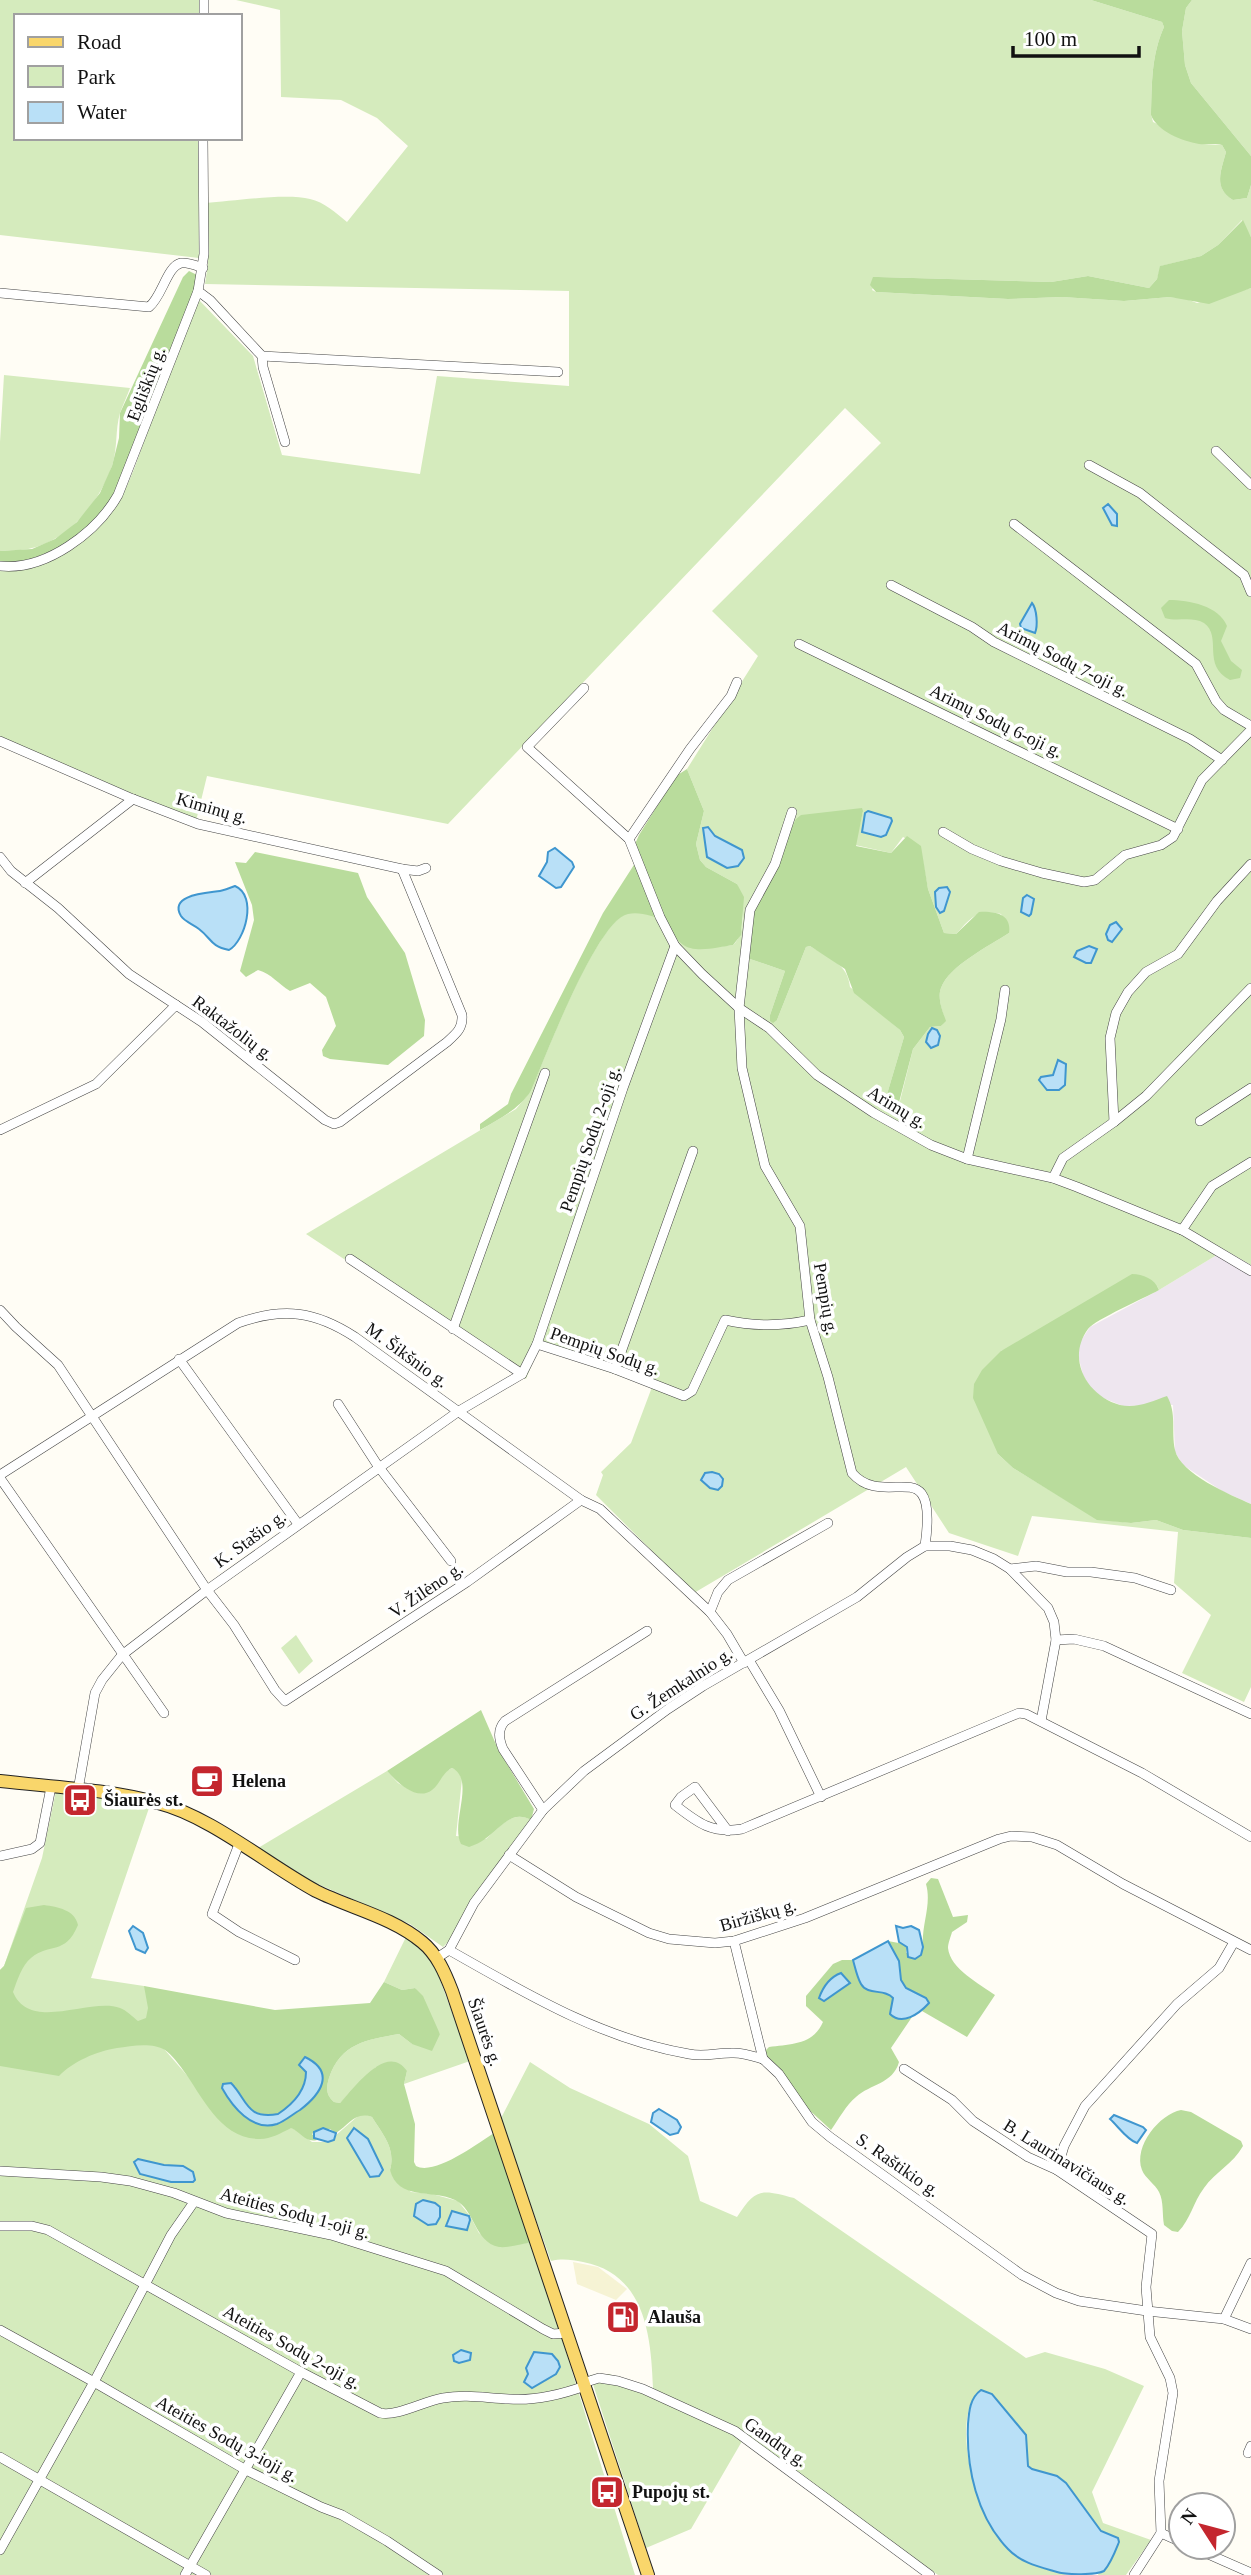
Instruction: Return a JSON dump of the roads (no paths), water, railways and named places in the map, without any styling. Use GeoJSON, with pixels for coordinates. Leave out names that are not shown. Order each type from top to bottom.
{"type":"FeatureCollection","features":[{"type":"Feature","properties":{"kind":"main road","name":"Šiaurės g."},"geometry":{"type":"LineString","coordinates":[[0,1781],[160,1803],[190,1816],[311,1888],[407,1931],[424,1943],[437,1958],[452,1991],[648,2575]]}},
{"type":"Feature","properties":{"kind":"street","name":"Egliškių g."},"geometry":{"type":"LineString","coordinates":[[0,566],[32,562],[57,554],[92,529],[111,508],[129,472],[198,291],[203,268],[203,140]]}},
{"type":"Feature","properties":{"kind":"street"},"geometry":{"type":"LineString","coordinates":[[0,293],[149,307],[155,302],[171,270],[178,264],[203,268]]}},
{"type":"Feature","properties":{"kind":"street"},"geometry":{"type":"LineString","coordinates":[[198,291],[210,300],[262,356],[263,368],[285,442]]}},
{"type":"Feature","properties":{"kind":"street"},"geometry":{"type":"LineString","coordinates":[[262,356],[558,372]]}},
{"type":"Feature","properties":{"kind":"street"},"geometry":{"type":"LineString","coordinates":[[1216,451],[1251,485]]}},
{"type":"Feature","properties":{"kind":"street"},"geometry":{"type":"LineString","coordinates":[[1089,466],[1140,493],[1244,575],[1251,592]]}},
{"type":"Feature","properties":{"kind":"street"},"geometry":{"type":"LineString","coordinates":[[943,832],[972,849],[1001,861],[1042,873],[1090,882],[1101,878],[1125,855],[1168,842],[1178,829],[1202,780],[1251,728],[1224,710],[1216,701],[1196,664],[1014,524]]}},
{"type":"Feature","properties":{"kind":"street","name":"Arimų Sodų 7-oji g."},"geometry":{"type":"LineString","coordinates":[[891,584],[946,616],[972,627],[994,642],[1190,739],[1222,760]]}},
{"type":"Feature","properties":{"kind":"street","name":"Arimų Sodų 6-oji g."},"geometry":{"type":"LineString","coordinates":[[799,644],[1178,829]]}},
{"type":"Feature","properties":{"kind":"street"},"geometry":{"type":"LineString","coordinates":[[629,839],[690,749],[732,696],[737,682]]}},
{"type":"Feature","properties":{"kind":"street","name":"Arimų g."},"geometry":{"type":"LineString","coordinates":[[584,688],[527,747],[629,839],[660,917],[675,946],[739,1008],[769,1028],[817,1075],[874,1113],[931,1145],[967,1159],[1053,1178],[1182,1230],[1251,1271]]}},
{"type":"Feature","properties":{"kind":"street","name":"Kiminų g."},"geometry":{"type":"LineString","coordinates":[[0,741],[198,824],[402,869],[418,871],[426,867]]}},
{"type":"Feature","properties":{"kind":"street"},"geometry":{"type":"LineString","coordinates":[[25,883],[134,799]]}},
{"type":"Feature","properties":{"kind":"street","name":"Pempių g."},"geometry":{"type":"LineString","coordinates":[[792,812],[775,864],[753,900],[750,910],[739,1008],[742,1068],[761,1157],[800,1226],[810,1320],[828,1377],[852,1473],[868,1486],[880,1488],[907,1485],[917,1489],[923,1496],[929,1515],[925,1546]]}},
{"type":"Feature","properties":{"kind":"street"},"geometry":{"type":"LineString","coordinates":[[0,858],[11,871],[58,908],[129,974],[176,1005]]}},
{"type":"Feature","properties":{"kind":"street"},"geometry":{"type":"LineString","coordinates":[[1114,1122],[1110,1038],[1122,1001],[1146,972],[1178,954],[1217,901],[1251,864]]}},
{"type":"Feature","properties":{"kind":"street","name":"Raktažolių g."},"geometry":{"type":"LineString","coordinates":[[0,1130],[96,1084],[176,1005],[202,1022],[325,1120],[334,1124],[447,1042],[463,1024],[462,1014],[402,869]]}},
{"type":"Feature","properties":{"kind":"street","name":"Pempių Sodų 2-oji g."},"geometry":{"type":"LineString","coordinates":[[537,1344],[623,1088],[675,946]]}},
{"type":"Feature","properties":{"kind":"street"},"geometry":{"type":"LineString","coordinates":[[1053,1178],[1063,1158],[1146,1097],[1251,988]]}},
{"type":"Feature","properties":{"kind":"street"},"geometry":{"type":"LineString","coordinates":[[967,1159],[1001,1019],[1005,990]]}},
{"type":"Feature","properties":{"kind":"street"},"geometry":{"type":"LineString","coordinates":[[453,1329],[545,1073]]}},
{"type":"Feature","properties":{"kind":"street"},"geometry":{"type":"LineString","coordinates":[[1200,1121],[1251,1088]]}},
{"type":"Feature","properties":{"kind":"street"},"geometry":{"type":"LineString","coordinates":[[615,1369],[693,1152]]}},
{"type":"Feature","properties":{"kind":"street"},"geometry":{"type":"LineString","coordinates":[[1182,1230],[1212,1186],[1251,1162]]}},
{"type":"Feature","properties":{"kind":"street"},"geometry":{"type":"LineString","coordinates":[[350,1259],[522,1374]]}},
{"type":"Feature","properties":{"kind":"street"},"geometry":{"type":"LineString","coordinates":[[0,1310],[58,1364],[207,1590]]}},
{"type":"Feature","properties":{"kind":"street","name":"M. Šikšnio g."},"geometry":{"type":"LineString","coordinates":[[0,1476],[224,1330],[252,1318],[283,1313],[312,1316],[337,1325],[581,1500],[592,1504],[710,1612],[779,1710],[821,1797]]}},
{"type":"Feature","properties":{"kind":"street","name":"Pempių Sodų g."},"geometry":{"type":"LineString","coordinates":[[522,1374],[537,1344],[687,1396],[692,1391],[725,1320],[739,1323],[790,1324],[810,1320]]}},
{"type":"Feature","properties":{"kind":"street"},"geometry":{"type":"LineString","coordinates":[[179,1359],[298,1524]]}},
{"type":"Feature","properties":{"kind":"street","name":"K. Stašio g."},"geometry":{"type":"LineString","coordinates":[[78,1790],[95,1693],[122,1655],[379,1466],[459,1411],[522,1374]]}},
{"type":"Feature","properties":{"kind":"street"},"geometry":{"type":"LineString","coordinates":[[338,1404],[379,1466],[451,1561]]}},
{"type":"Feature","properties":{"kind":"street"},"geometry":{"type":"LineString","coordinates":[[0,1476],[164,1713]]}},
{"type":"Feature","properties":{"kind":"street","name":"V. Žilėno g."},"geometry":{"type":"LineString","coordinates":[[207,1590],[285,1701],[467,1582],[581,1500]]}},
{"type":"Feature","properties":{"kind":"street"},"geometry":{"type":"LineString","coordinates":[[710,1612],[718,1592],[728,1580],[828,1523]]}},
{"type":"Feature","properties":{"kind":"street"},"geometry":{"type":"LineString","coordinates":[[925,1546],[950,1546],[972,1550],[994,1559],[1010,1569],[1048,1608],[1054,1622],[1056,1640],[1041,1721]]}},
{"type":"Feature","properties":{"kind":"street","name":"G. Žemkalnio g."},"geometry":{"type":"LineString","coordinates":[[437,1958],[449,1950],[474,1903],[561,1790],[610,1750],[703,1686],[857,1597],[906,1557],[925,1546]]}},
{"type":"Feature","properties":{"kind":"street"},"geometry":{"type":"LineString","coordinates":[[1010,1569],[1036,1566],[1067,1572],[1091,1572],[1135,1578],[1171,1590]]}},
{"type":"Feature","properties":{"kind":"street"},"geometry":{"type":"LineString","coordinates":[[543,1811],[503,1749],[499,1739],[501,1725],[647,1631]]}},
{"type":"Feature","properties":{"kind":"street"},"geometry":{"type":"LineString","coordinates":[[1056,1640],[1074,1639],[1104,1646],[1251,1714]]}},
{"type":"Feature","properties":{"kind":"street"},"geometry":{"type":"LineString","coordinates":[[728,1831],[695,1787],[675,1805],[708,1827],[728,1831],[759,1823],[1019,1713],[1041,1721],[1152,1778],[1251,1836]]}},
{"type":"Feature","properties":{"kind":"street"},"geometry":{"type":"LineString","coordinates":[[0,1856],[32,1849],[40,1843],[51,1787]]}},
{"type":"Feature","properties":{"kind":"street","name":"Biržiškų g."},"geometry":{"type":"LineString","coordinates":[[509,1855],[576,1898],[649,1933],[698,1943],[734,1941],[805,1918],[999,1839],[1032,1837],[1057,1845],[1123,1884],[1234,1942]]}},
{"type":"Feature","properties":{"kind":"street"},"geometry":{"type":"LineString","coordinates":[[239,1844],[212,1914],[239,1932],[295,1960]]}},
{"type":"Feature","properties":{"kind":"street","name":"S. Raštikio g."},"geometry":{"type":"LineString","coordinates":[[734,1941],[763,2059],[779,2074],[813,2122],[1022,2275],[1056,2293],[1079,2301],[1224,2319],[1251,2329]]}},
{"type":"Feature","properties":{"kind":"street"},"geometry":{"type":"LineString","coordinates":[[1056,2170],[1064,2146],[1085,2106],[1177,2004],[1219,1968],[1234,1942],[1251,1950]]}},
{"type":"Feature","properties":{"kind":"street"},"geometry":{"type":"LineString","coordinates":[[449,1950],[534,1999],[600,2028],[688,2054],[704,2056],[733,2053],[763,2059]]}},
{"type":"Feature","properties":{"kind":"street","name":"B. Laurinavičiaus g."},"geometry":{"type":"LineString","coordinates":[[904,2069],[952,2100],[973,2121],[1028,2157],[1056,2170],[1152,2234],[1146,2287],[1147,2311]]}},
{"type":"Feature","properties":{"kind":"street","name":"Ateities Sodų 1-oji g."},"geometry":{"type":"LineString","coordinates":[[0,2171],[100,2177],[130,2182],[174,2193],[226,2213],[331,2235],[446,2271],[543,2329],[553,2334],[567,2333]]}},
{"type":"Feature","properties":{"kind":"street"},"geometry":{"type":"LineString","coordinates":[[0,2550],[94,2382],[171,2235],[194,2202]]}},
{"type":"Feature","properties":{"kind":"street","name":"Ateities Sodų 2-oji g."},"geometry":{"type":"LineString","coordinates":[[0,2226],[32,2226],[48,2230],[301,2372],[385,2414],[436,2399],[458,2396],[527,2399],[556,2396],[584,2385]]}},
{"type":"Feature","properties":{"kind":"street"},"geometry":{"type":"LineString","coordinates":[[1224,2319],[1251,2263]]}},
{"type":"Feature","properties":{"kind":"street"},"geometry":{"type":"LineString","coordinates":[[1134,2575],[1161,2533],[1159,2481],[1173,2393],[1170,2378],[1150,2337],[1147,2311]]}},
{"type":"Feature","properties":{"kind":"street","name":"Ateities Sodų 3-ioji g."},"geometry":{"type":"LineString","coordinates":[[0,2330],[246,2470],[342,2515],[426,2572],[438,2575]]}},
{"type":"Feature","properties":{"kind":"street"},"geometry":{"type":"LineString","coordinates":[[188,2571],[301,2372]]}},
{"type":"Feature","properties":{"kind":"street","name":"Gandrų g."},"geometry":{"type":"LineString","coordinates":[[584,2385],[599,2378],[618,2381],[643,2389],[735,2431],[930,2575]]}},
{"type":"Feature","properties":{"kind":"street"},"geometry":{"type":"LineString","coordinates":[[0,2458],[188,2571],[206,2575]]}},
{"type":"Feature","properties":{"kind":"street"},"geometry":{"type":"LineString","coordinates":[[1161,2533],[1167,2536]]}},
{"type":"Feature","properties":{"kind":"street"},"geometry":{"type":"LineString","coordinates":[[1224,2561],[1251,2573]]}},
{"type":"Feature","properties":{"kind":"water"},"geometry":{"type":"Polygon","coordinates":[[[1108,504],[1117,514],[1117,526],[1112,525],[1103,508],[1108,504]]]}},
{"type":"Feature","properties":{"kind":"water"},"geometry":{"type":"Polygon","coordinates":[[[1032,603],[1036,618],[1035,633],[1021,628],[1020,624],[1032,603]]]}},
{"type":"Feature","properties":{"kind":"water"},"geometry":{"type":"Polygon","coordinates":[[[868,811],[891,818],[886,835],[881,837],[862,832],[865,813],[868,811]]]}},
{"type":"Feature","properties":{"kind":"water"},"geometry":{"type":"Polygon","coordinates":[[[708,827],[715,836],[742,850],[744,858],[738,866],[727,868],[707,857],[703,828],[708,827]]]}},
{"type":"Feature","properties":{"kind":"water"},"geometry":{"type":"Polygon","coordinates":[[[555,848],[572,862],[574,867],[561,887],[556,888],[539,876],[547,862],[548,852],[555,848]]]}},
{"type":"Feature","properties":{"kind":"water"},"geometry":{"type":"Polygon","coordinates":[[[235,886],[242,891],[246,899],[247,918],[240,938],[229,950],[215,944],[185,920],[178,909],[180,903],[192,896],[235,886]]]}},
{"type":"Feature","properties":{"kind":"water"},"geometry":{"type":"Polygon","coordinates":[[[947,887],[950,892],[944,911],[940,913],[936,907],[935,892],[939,888],[947,887]]]}},
{"type":"Feature","properties":{"kind":"water"},"geometry":{"type":"Polygon","coordinates":[[[1027,895],[1034,899],[1029,916],[1021,912],[1023,898],[1027,895]]]}},
{"type":"Feature","properties":{"kind":"water"},"geometry":{"type":"Polygon","coordinates":[[[1116,922],[1122,929],[1112,942],[1106,934],[1110,925],[1116,922]]]}},
{"type":"Feature","properties":{"kind":"water"},"geometry":{"type":"Polygon","coordinates":[[[1089,946],[1097,949],[1091,963],[1074,957],[1077,951],[1089,946]]]}},
{"type":"Feature","properties":{"kind":"water"},"geometry":{"type":"Polygon","coordinates":[[[932,1028],[937,1030],[940,1036],[938,1045],[931,1048],[926,1042],[932,1028]]]}},
{"type":"Feature","properties":{"kind":"water"},"geometry":{"type":"Polygon","coordinates":[[[1058,1060],[1066,1064],[1065,1085],[1059,1090],[1047,1090],[1039,1080],[1041,1077],[1053,1075],[1058,1060]]]}},
{"type":"Feature","properties":{"kind":"water"},"geometry":{"type":"Polygon","coordinates":[[[712,1472],[723,1479],[718,1490],[710,1488],[701,1480],[705,1473],[712,1472]]]}},
{"type":"Feature","properties":{"kind":"water"},"geometry":{"type":"Polygon","coordinates":[[[133,1926],[143,1933],[148,1948],[145,1953],[136,1949],[129,1931],[133,1926]]]}},
{"type":"Feature","properties":{"kind":"water"},"geometry":{"type":"Polygon","coordinates":[[[896,1926],[911,1926],[919,1930],[923,1947],[921,1955],[915,1959],[908,1957],[907,1947],[899,1942],[896,1926]]]}},
{"type":"Feature","properties":{"kind":"water"},"geometry":{"type":"Polygon","coordinates":[[[888,1941],[899,1961],[901,1980],[906,1988],[926,1998],[929,2003],[905,2019],[890,2014],[893,1998],[885,1993],[864,1988],[853,1960],[888,1941]]]}},
{"type":"Feature","properties":{"kind":"water"},"geometry":{"type":"Polygon","coordinates":[[[841,1973],[850,1983],[824,2001],[819,1998],[827,1983],[841,1973]]]}},
{"type":"Feature","properties":{"kind":"water"},"geometry":{"type":"Polygon","coordinates":[[[305,2057],[320,2069],[322,2083],[308,2104],[277,2124],[251,2121],[237,2109],[222,2088],[223,2084],[231,2083],[253,2111],[267,2115],[278,2114],[293,2101],[304,2085],[306,2072],[299,2065],[305,2057]]]}},
{"type":"Feature","properties":{"kind":"water"},"geometry":{"type":"Polygon","coordinates":[[[659,2109],[677,2120],[681,2127],[678,2133],[670,2135],[651,2122],[653,2113],[659,2109]]]}},
{"type":"Feature","properties":{"kind":"water"},"geometry":{"type":"Polygon","coordinates":[[[1114,2115],[1146,2130],[1137,2143],[1110,2119],[1114,2115]]]}},
{"type":"Feature","properties":{"kind":"water"},"geometry":{"type":"Polygon","coordinates":[[[323,2128],[336,2133],[334,2140],[328,2142],[314,2138],[314,2132],[323,2128]]]}},
{"type":"Feature","properties":{"kind":"water"},"geometry":{"type":"Polygon","coordinates":[[[354,2128],[368,2139],[383,2170],[379,2176],[370,2177],[347,2138],[354,2128]]]}},
{"type":"Feature","properties":{"kind":"water"},"geometry":{"type":"Polygon","coordinates":[[[138,2159],[183,2166],[193,2172],[195,2180],[171,2182],[140,2174],[134,2162],[138,2159]]]}},
{"type":"Feature","properties":{"kind":"water"},"geometry":{"type":"Polygon","coordinates":[[[423,2200],[440,2207],[440,2217],[436,2224],[428,2225],[414,2216],[416,2204],[423,2200]]]}},
{"type":"Feature","properties":{"kind":"water"},"geometry":{"type":"Polygon","coordinates":[[[452,2211],[469,2216],[467,2230],[446,2226],[452,2211]]]}},
{"type":"Feature","properties":{"kind":"water"},"geometry":{"type":"Polygon","coordinates":[[[461,2350],[471,2353],[470,2360],[459,2363],[454,2361],[453,2355],[461,2350]]]}},
{"type":"Feature","properties":{"kind":"water"},"geometry":{"type":"Polygon","coordinates":[[[534,2352],[552,2354],[560,2367],[556,2374],[532,2388],[524,2382],[528,2374],[526,2368],[534,2352]]]}},
{"type":"Feature","properties":{"kind":"water"},"geometry":{"type":"Polygon","coordinates":[[[981,2390],[992,2394],[1026,2435],[1028,2466],[1057,2476],[1066,2483],[1101,2531],[1118,2538],[1119,2542],[1104,2571],[1067,2574],[1037,2566],[1013,2554],[997,2536],[981,2507],[969,2458],[970,2410],[974,2397],[981,2390]]]}},
{"type":"Feature","properties":{"kind":"place","name":"Helena"},"geometry":{"type":"Point","coordinates":[207,1781]}},
{"type":"Feature","properties":{"kind":"place","name":"Šiaurės st."},"geometry":{"type":"Point","coordinates":[80,1800]}},
{"type":"Feature","properties":{"kind":"place","name":"Alauša"},"geometry":{"type":"Point","coordinates":[623,2317]}},
{"type":"Feature","properties":{"kind":"place","name":"Pupojų st."},"geometry":{"type":"Point","coordinates":[607,2492]}}]}
